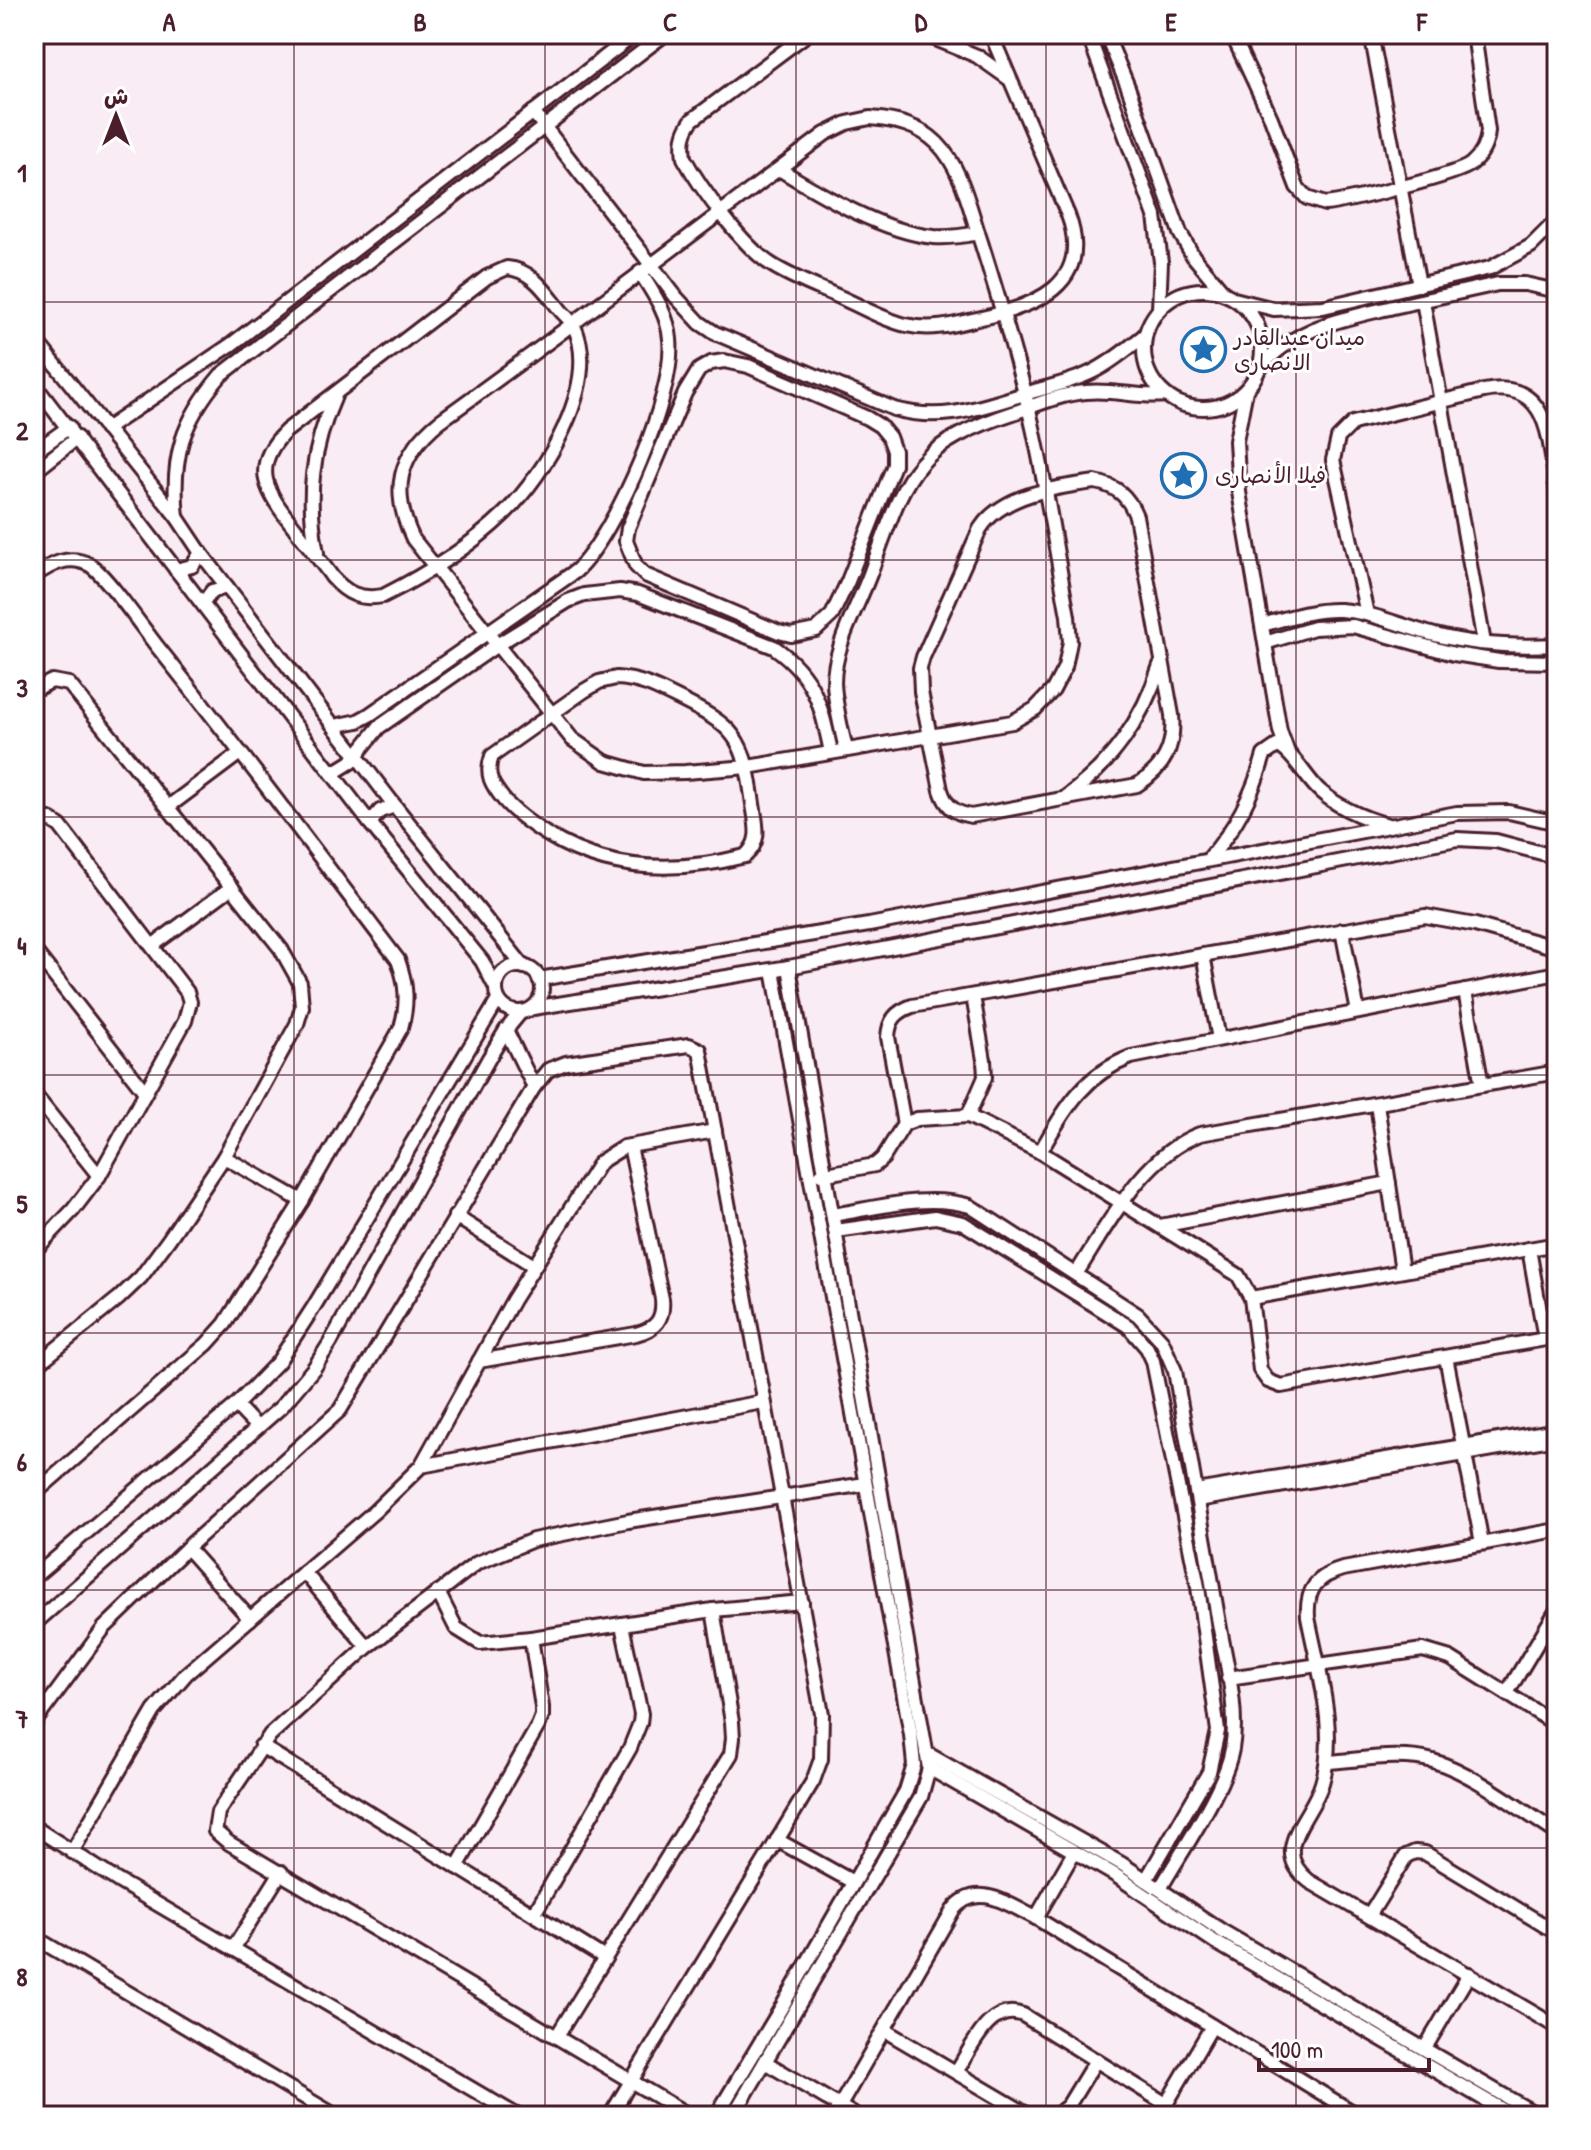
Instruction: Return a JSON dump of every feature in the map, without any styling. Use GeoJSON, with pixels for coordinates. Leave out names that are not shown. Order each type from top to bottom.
{"type":"FeatureCollection","features":[{"type":"Feature","properties":{"kind":"street"},"geometry":{"type":"LineString","coordinates":[[106,429],[232,344],[635,34]]}},
{"type":"Feature","properties":{"kind":"street"},"geometry":{"type":"LineString","coordinates":[[177,517],[174,486],[181,441],[201,399],[221,375],[665,34]]}},
{"type":"Feature","properties":{"kind":"street"},"geometry":{"type":"LineString","coordinates":[[807,34],[692,120],[684,131],[684,158],[748,246],[772,265],[902,325],[922,328],[941,328],[1004,313],[1047,296],[1061,284],[1075,251],[1074,232],[1068,215],[991,34]]}},
{"type":"Feature","properties":{"kind":"street"},"geometry":{"type":"LineString","coordinates":[[923,34],[977,56],[1010,79]]}},
{"type":"Feature","properties":{"kind":"street"},"geometry":{"type":"LineString","coordinates":[[1088,34],[1155,216],[1161,262],[1159,309],[1145,335],[1143,352],[1146,368],[1165,395],[1185,406],[1202,409],[1218,407],[1233,400],[1246,390],[1260,368],[1280,347],[1320,325],[1498,284],[1525,284],[1557,291]]}},
{"type":"Feature","properties":{"kind":"street"},"geometry":{"type":"LineString","coordinates":[[1106,34],[1180,233],[1208,277],[1252,315],[1262,346],[1260,368]]}},
{"type":"Feature","properties":{"kind":"street"},"geometry":{"type":"LineString","coordinates":[[1232,34],[1301,193],[1325,204],[1460,171],[1473,163],[1482,151],[1488,124],[1474,34]]}},
{"type":"Feature","properties":{"kind":"street"},"geometry":{"type":"LineString","coordinates":[[1371,34],[1419,285]]}},
{"type":"Feature","properties":{"kind":"street"},"geometry":{"type":"LineString","coordinates":[[533,112],[645,268],[687,311],[715,333],[731,341],[894,409],[915,415],[957,413],[1025,394],[1097,370],[1145,335]]}},
{"type":"Feature","properties":{"kind":"street"},"geometry":{"type":"LineString","coordinates":[[870,118],[894,120],[917,128],[936,142],[951,161],[1004,313],[1029,407],[1068,616],[1070,642],[1065,667],[1044,700],[1012,722],[748,767],[644,773],[605,762],[572,739],[413,539],[403,519],[400,486],[409,454],[423,435],[574,326],[645,268],[779,169],[825,134],[847,123],[870,118]]}},
{"type":"Feature","properties":{"kind":"street"},"geometry":{"type":"LineString","coordinates":[[779,169],[846,206],[911,232],[944,237],[978,233]]}},
{"type":"Feature","properties":{"kind":"street"},"geometry":{"type":"LineString","coordinates":[[1159,309],[1184,293],[1213,291],[1256,306],[1293,310],[1323,307],[1490,268],[1531,246],[1557,220]]}},
{"type":"Feature","properties":{"kind":"street"},"geometry":{"type":"LineString","coordinates":[[507,268],[527,273],[574,326],[580,372],[577,396],[557,444],[525,491],[485,531],[383,596],[354,596],[341,588],[270,496],[265,478],[265,460],[273,444],[487,277],[507,268]]}},
{"type":"Feature","properties":{"kind":"street"},"geometry":{"type":"LineString","coordinates":[[334,726],[358,721],[369,715],[588,560],[607,532],[644,450],[667,388],[671,354],[666,320],[645,268]]}},
{"type":"Feature","properties":{"kind":"street"},"geometry":{"type":"LineString","coordinates":[[1423,301],[1484,643]]}},
{"type":"Feature","properties":{"kind":"street"},"geometry":{"type":"LineString","coordinates":[[34,338],[177,517],[201,553],[395,806],[524,967],[539,979],[542,991],[506,1030],[330,1343],[299,1387],[220,1462],[34,1624]]}},
{"type":"Feature","properties":{"kind":"street"},"geometry":{"type":"LineString","coordinates":[[724,361],[731,341]]}},
{"type":"Feature","properties":{"kind":"street"},"geometry":{"type":"LineString","coordinates":[[724,361],[748,366],[880,426],[889,437],[894,451],[894,465],[839,603],[826,622],[816,630],[791,635],[779,632],[645,575],[629,554],[626,541],[628,528],[692,380],[699,370],[711,363],[724,361]]}},
{"type":"Feature","properties":{"kind":"street"},"geometry":{"type":"LineString","coordinates":[[34,384],[370,823],[482,961],[507,1010],[526,1010],[773,970],[1079,914],[1457,839],[1496,841],[1557,857]]}},
{"type":"Feature","properties":{"kind":"street"},"geometry":{"type":"LineString","coordinates":[[1367,614],[1333,460],[1335,445],[1342,432],[1353,423],[1499,388],[1515,390],[1529,397],[1546,423],[1557,492]]}},
{"type":"Feature","properties":{"kind":"street"},"geometry":{"type":"LineString","coordinates":[[1246,390],[1235,459],[1280,731],[1287,750],[1305,777],[1335,803],[1371,821],[1391,826]]}},
{"type":"Feature","properties":{"kind":"street"},"geometry":{"type":"LineString","coordinates":[[846,749],[836,700],[835,669],[843,637],[856,612],[902,489],[924,458],[955,435],[1029,407],[1084,392],[1140,397],[1165,395]]}},
{"type":"Feature","properties":{"kind":"street"},"geometry":{"type":"LineString","coordinates":[[318,558],[310,490],[320,435],[336,393]]}},
{"type":"Feature","properties":{"kind":"street"},"geometry":{"type":"LineString","coordinates":[[34,452],[69,427]]}},
{"type":"Feature","properties":{"kind":"street"},"geometry":{"type":"LineString","coordinates":[[34,472],[77,438]]}},
{"type":"Feature","properties":{"kind":"street"},"geometry":{"type":"LineString","coordinates":[[894,465],[912,473]]}},
{"type":"Feature","properties":{"kind":"street"},"geometry":{"type":"LineString","coordinates":[[1095,482],[1122,492],[1136,516],[1161,662],[1173,731],[1170,748],[1163,764],[1137,785],[971,816],[960,814],[944,800],[919,680],[923,657],[980,529],[986,519],[1003,505],[1045,492],[1095,482]]}},
{"type":"Feature","properties":{"kind":"street"},"geometry":{"type":"LineString","coordinates":[[176,570],[192,566],[201,553]]}},
{"type":"Feature","properties":{"kind":"street"},"geometry":{"type":"LineString","coordinates":[[34,576],[54,563],[67,560],[91,566],[101,575],[398,960],[404,976],[406,1010],[401,1028],[302,1201],[216,1334],[34,1494]]}},
{"type":"Feature","properties":{"kind":"street"},"geometry":{"type":"LineString","coordinates":[[638,594],[645,575]]}},
{"type":"Feature","properties":{"kind":"street"},"geometry":{"type":"LineString","coordinates":[[203,603],[212,591],[227,587]]}},
{"type":"Feature","properties":{"kind":"street"},"geometry":{"type":"LineString","coordinates":[[330,770],[345,767],[379,727],[497,645],[568,601],[584,595],[620,591],[638,594],[774,647],[797,666],[815,691],[831,752]]}},
{"type":"Feature","properties":{"kind":"street"},"geometry":{"type":"LineString","coordinates":[[839,603],[856,612]]}},
{"type":"Feature","properties":{"kind":"street"},"geometry":{"type":"LineString","coordinates":[[1262,625],[1324,610],[1367,614],[1436,635],[1484,643],[1557,645]]}},
{"type":"Feature","properties":{"kind":"street"},"geometry":{"type":"LineString","coordinates":[[1265,643],[1314,628],[1353,626],[1454,654],[1499,661],[1557,662]]}},
{"type":"Feature","properties":{"kind":"street"},"geometry":{"type":"LineString","coordinates":[[774,647],[779,632]]}},
{"type":"Feature","properties":{"kind":"street"},"geometry":{"type":"LineString","coordinates":[[1063,799],[1091,778],[1115,753],[1135,725],[1150,695],[1161,662]]}},
{"type":"Feature","properties":{"kind":"street"},"geometry":{"type":"LineString","coordinates":[[616,678],[634,679],[650,685],[719,720],[737,742],[748,767],[757,839],[753,849],[745,856],[672,867],[615,862],[587,854],[536,827],[512,809],[489,778],[488,767],[492,756],[551,713],[599,682],[616,678]]}},
{"type":"Feature","properties":{"kind":"street"},"geometry":{"type":"LineString","coordinates":[[34,690],[52,681],[69,684],[287,959],[303,995],[297,1024],[224,1157],[169,1239],[141,1277],[119,1298],[34,1367]]}},
{"type":"Feature","properties":{"kind":"street"},"geometry":{"type":"LineString","coordinates":[[1208,860],[1242,816],[1267,751],[1277,746],[1287,750]]}},
{"type":"Feature","properties":{"kind":"street"},"geometry":{"type":"LineString","coordinates":[[168,807],[240,753]]}},
{"type":"Feature","properties":{"kind":"street"},"geometry":{"type":"LineString","coordinates":[[370,823],[380,811],[395,806]]}},
{"type":"Feature","properties":{"kind":"street"},"geometry":{"type":"LineString","coordinates":[[539,979],[941,912],[1457,813],[1490,811],[1526,814],[1557,823]]}},
{"type":"Feature","properties":{"kind":"street"},"geometry":{"type":"LineString","coordinates":[[34,817],[49,819],[60,826],[187,992],[190,1002],[185,1021],[99,1176],[73,1210],[36,1246]]}},
{"type":"Feature","properties":{"kind":"street"},"geometry":{"type":"LineString","coordinates":[[152,946],[232,887]]}},
{"type":"Feature","properties":{"kind":"street"},"geometry":{"type":"LineString","coordinates":[[941,912],[937,919],[940,932],[945,937]]}},
{"type":"Feature","properties":{"kind":"street"},"geometry":{"type":"LineString","coordinates":[[904,1124],[888,1037],[894,1017],[912,1006],[1425,916],[1475,925],[1557,948]]}},
{"type":"Feature","properties":{"kind":"street"},"geometry":{"type":"LineString","coordinates":[[900,945],[908,931],[901,919]]}},
{"type":"Feature","properties":{"kind":"street"},"geometry":{"type":"LineString","coordinates":[[1342,930],[1358,1012]]}},
{"type":"Feature","properties":{"kind":"street"},"geometry":{"type":"LineString","coordinates":[[34,950],[145,1092]]}},
{"type":"Feature","properties":{"kind":"street"},"geometry":{"type":"LineString","coordinates":[[1203,955],[1219,1039]]}},
{"type":"Feature","properties":{"kind":"street"},"geometry":{"type":"LineString","coordinates":[[34,1577],[236,1405],[278,1362],[497,994],[505,971],[524,967]]}},
{"type":"Feature","properties":{"kind":"street"},"geometry":{"type":"LineString","coordinates":[[716,2116],[906,1791],[914,1765],[906,1672],[836,1231],[789,967]]}},
{"type":"Feature","properties":{"kind":"street"},"geometry":{"type":"LineString","coordinates":[[733,2116],[921,1797],[929,1768],[865,1484],[773,970]]}},
{"type":"Feature","properties":{"kind":"street"},"geometry":{"type":"LineString","coordinates":[[1040,1152],[1079,1091],[1094,1076],[1131,1057],[1557,973]]}},
{"type":"Feature","properties":{"kind":"street"},"geometry":{"type":"LineString","coordinates":[[1465,991],[1482,1085]]}},
{"type":"Feature","properties":{"kind":"street"},"geometry":{"type":"LineString","coordinates":[[968,1116],[985,1077],[973,996]]}},
{"type":"Feature","properties":{"kind":"street"},"geometry":{"type":"LineString","coordinates":[[506,1030],[534,1087]]}},
{"type":"Feature","properties":{"kind":"street"},"geometry":{"type":"LineString","coordinates":[[34,1723],[104,1628],[187,1548],[340,1410],[455,1216],[534,1087],[548,1070],[566,1063],[694,1045],[700,1050],[822,1714],[821,1759],[813,1781],[610,2116]]}},
{"type":"Feature","properties":{"kind":"street"},"geometry":{"type":"LineString","coordinates":[[1076,1274],[1122,1203],[1161,1158],[1183,1140],[1200,1134],[1557,1072]]}},
{"type":"Feature","properties":{"kind":"street"},"geometry":{"type":"LineString","coordinates":[[34,1094],[99,1176]]}},
{"type":"Feature","properties":{"kind":"street"},"geometry":{"type":"LineString","coordinates":[[1377,1104],[1402,1271]]}},
{"type":"Feature","properties":{"kind":"street"},"geometry":{"type":"LineString","coordinates":[[810,1177],[875,1165],[883,1158],[904,1124],[917,1119],[968,1116],[1040,1152],[1238,1275],[1247,1286],[1251,1298],[1260,1370],[1268,1381],[1281,1386],[1551,1338],[1529,1249]]}},
{"type":"Feature","properties":{"kind":"street"},"geometry":{"type":"LineString","coordinates":[[72,1852],[154,1711],[186,1674],[383,1504],[421,1466],[534,1266],[600,1162],[615,1150],[715,1131]]}},
{"type":"Feature","properties":{"kind":"street"},"geometry":{"type":"LineString","coordinates":[[479,1361],[636,1334],[659,1323],[662,1299],[630,1146]]}},
{"type":"Feature","properties":{"kind":"street"},"geometry":{"type":"LineString","coordinates":[[224,1157],[302,1201]]}},
{"type":"Feature","properties":{"kind":"street"},"geometry":{"type":"LineString","coordinates":[[1160,1226],[1389,1183]]}},
{"type":"Feature","properties":{"kind":"street"},"geometry":{"type":"LineString","coordinates":[[833,1215],[933,1200],[970,1206],[1138,1315],[1162,1341],[1175,1371],[1228,1678],[1233,1732],[1228,1765],[1222,1780],[1160,1889]]}},
{"type":"Feature","properties":{"kind":"street"},"geometry":{"type":"LineString","coordinates":[[455,1216],[534,1266]]}},
{"type":"Feature","properties":{"kind":"street"},"geometry":{"type":"LineString","coordinates":[[836,1231],[935,1217],[963,1223],[1128,1326],[1147,1348],[1157,1375],[1198,1587],[1218,1717],[1217,1745],[1209,1772],[1146,1880]]}},
{"type":"Feature","properties":{"kind":"street"},"geometry":{"type":"LineString","coordinates":[[1251,1298],[1557,1244]]}},
{"type":"Feature","properties":{"kind":"street"},"geometry":{"type":"LineString","coordinates":[[1128,1326],[1138,1315]]}},
{"type":"Feature","properties":{"kind":"street"},"geometry":{"type":"LineString","coordinates":[[1446,1357],[1482,1543]]}},
{"type":"Feature","properties":{"kind":"street"},"geometry":{"type":"LineString","coordinates":[[421,1466],[763,1402]]}},
{"type":"Feature","properties":{"kind":"street"},"geometry":{"type":"LineString","coordinates":[[236,1405],[257,1427]]}},
{"type":"Feature","properties":{"kind":"street"},"geometry":{"type":"LineString","coordinates":[[1197,1496],[1464,1450],[1557,1430]]}},
{"type":"Feature","properties":{"kind":"street"},"geometry":{"type":"LineString","coordinates":[[1464,1450],[1557,1438]]}},
{"type":"Feature","properties":{"kind":"street"},"geometry":{"type":"LineString","coordinates":[[690,2116],[229,1843],[215,1831],[218,1812],[261,1746],[367,1647],[477,1563],[533,1540],[628,1521],[865,1484]]}},
{"type":"Feature","properties":{"kind":"street"},"geometry":{"type":"LineString","coordinates":[[1557,1530],[1326,1573],[1314,1584],[1307,1600],[1327,1722],[1327,1762],[1321,1787],[1291,1845],[1291,1859],[1297,1872],[1309,1881],[1557,2027]]}},
{"type":"Feature","properties":{"kind":"street"},"geometry":{"type":"LineString","coordinates":[[187,1548],[250,1619]]}},
{"type":"Feature","properties":{"kind":"street"},"geometry":{"type":"LineString","coordinates":[[304,1572],[367,1647]]}},
{"type":"Feature","properties":{"kind":"street"},"geometry":{"type":"LineString","coordinates":[[1198,1587],[1213,1585]]}},
{"type":"Feature","properties":{"kind":"street"},"geometry":{"type":"LineString","coordinates":[[438,1592],[456,1628],[480,1643],[713,1610],[802,1602]]}},
{"type":"Feature","properties":{"kind":"street"},"geometry":{"type":"LineString","coordinates":[[557,2036],[731,1754],[733,1730],[713,1610]]}},
{"type":"Feature","properties":{"kind":"street"},"geometry":{"type":"LineString","coordinates":[[1507,1693],[1557,1610]]}},
{"type":"Feature","properties":{"kind":"street"},"geometry":{"type":"LineString","coordinates":[[534,1914],[630,1748],[640,1723],[622,1625]]}},
{"type":"Feature","properties":{"kind":"street"},"geometry":{"type":"LineString","coordinates":[[457,1867],[542,1716],[531,1638]]}},
{"type":"Feature","properties":{"kind":"street"},"geometry":{"type":"LineString","coordinates":[[1228,1678],[1423,1650],[1450,1658],[1557,1725]]}},
{"type":"Feature","properties":{"kind":"street"},"geometry":{"type":"LineString","coordinates":[[261,1746],[605,1958]]}},
{"type":"Feature","properties":{"kind":"street"},"geometry":{"type":"LineString","coordinates":[[926,1753],[1074,1852],[1146,1880],[1222,1931],[1425,2048],[1513,2116]]}},
{"type":"Feature","properties":{"kind":"street"},"geometry":{"type":"LineString","coordinates":[[1327,1762],[1409,1758],[1431,1761],[1451,1768],[1557,1833]]}},
{"type":"Feature","properties":{"kind":"street"},"geometry":{"type":"LineString","coordinates":[[929,1768],[976,1788],[1119,1869],[1215,1942],[1539,2116]]}},
{"type":"Feature","properties":{"kind":"street"},"geometry":{"type":"LineString","coordinates":[[34,1827],[233,1949],[518,2116]]}},
{"type":"Feature","properties":{"kind":"street"},"geometry":{"type":"LineString","coordinates":[[885,1828],[898,1836]]}},
{"type":"Feature","properties":{"kind":"street"},"geometry":{"type":"LineString","coordinates":[[777,1840],[853,1882]]}},
{"type":"Feature","properties":{"kind":"street"},"geometry":{"type":"LineString","coordinates":[[1036,1918],[1074,1852]]}},
{"type":"Feature","properties":{"kind":"street"},"geometry":{"type":"LineString","coordinates":[[1369,1916],[1406,1856],[1415,1852],[1425,1853],[1557,1933]]}},
{"type":"Feature","properties":{"kind":"street"},"geometry":{"type":"LineString","coordinates":[[233,1949],[281,1872]]}},
{"type":"Feature","properties":{"kind":"street"},"geometry":{"type":"LineString","coordinates":[[837,2111],[959,1903],[977,1894],[989,1895],[1036,1918],[1359,2116]]}},
{"type":"Feature","properties":{"kind":"street"},"geometry":{"type":"LineString","coordinates":[[34,1937],[336,2116]]}},
{"type":"Feature","properties":{"kind":"street"},"geometry":{"type":"LineString","coordinates":[[1425,2048],[1469,1974]]}},
{"type":"Feature","properties":{"kind":"street"},"geometry":{"type":"LineString","coordinates":[[783,2005],[796,2013]]}},
{"type":"Feature","properties":{"kind":"street"},"geometry":{"type":"LineString","coordinates":[[956,2072],[991,2020],[1000,2012],[1012,2010],[1096,2060],[1162,2110],[1212,2026]]}},
{"type":"Feature","properties":{"kind":"street"},"geometry":{"type":"LineString","coordinates":[[884,2030],[1030,2116]]}},
{"type":"Feature","properties":{"kind":"street"},"geometry":{"type":"LineString","coordinates":[[1055,2116],[1068,2106],[1096,2060]]}},
{"type":"Feature","properties":{"kind":"street"},"geometry":{"type":"LineString","coordinates":[[765,2062],[837,2111],[856,2116]]}},
{"type":"Feature","properties":{"kind":"place","name":"ميدان عبدالقادر الانصارى"},"geometry":{"type":"Point","coordinates":[1203,350]}},
{"type":"Feature","properties":{"kind":"place","name":"فيلا الأنصارى"},"geometry":{"type":"Point","coordinates":[1184,475]}}]}
